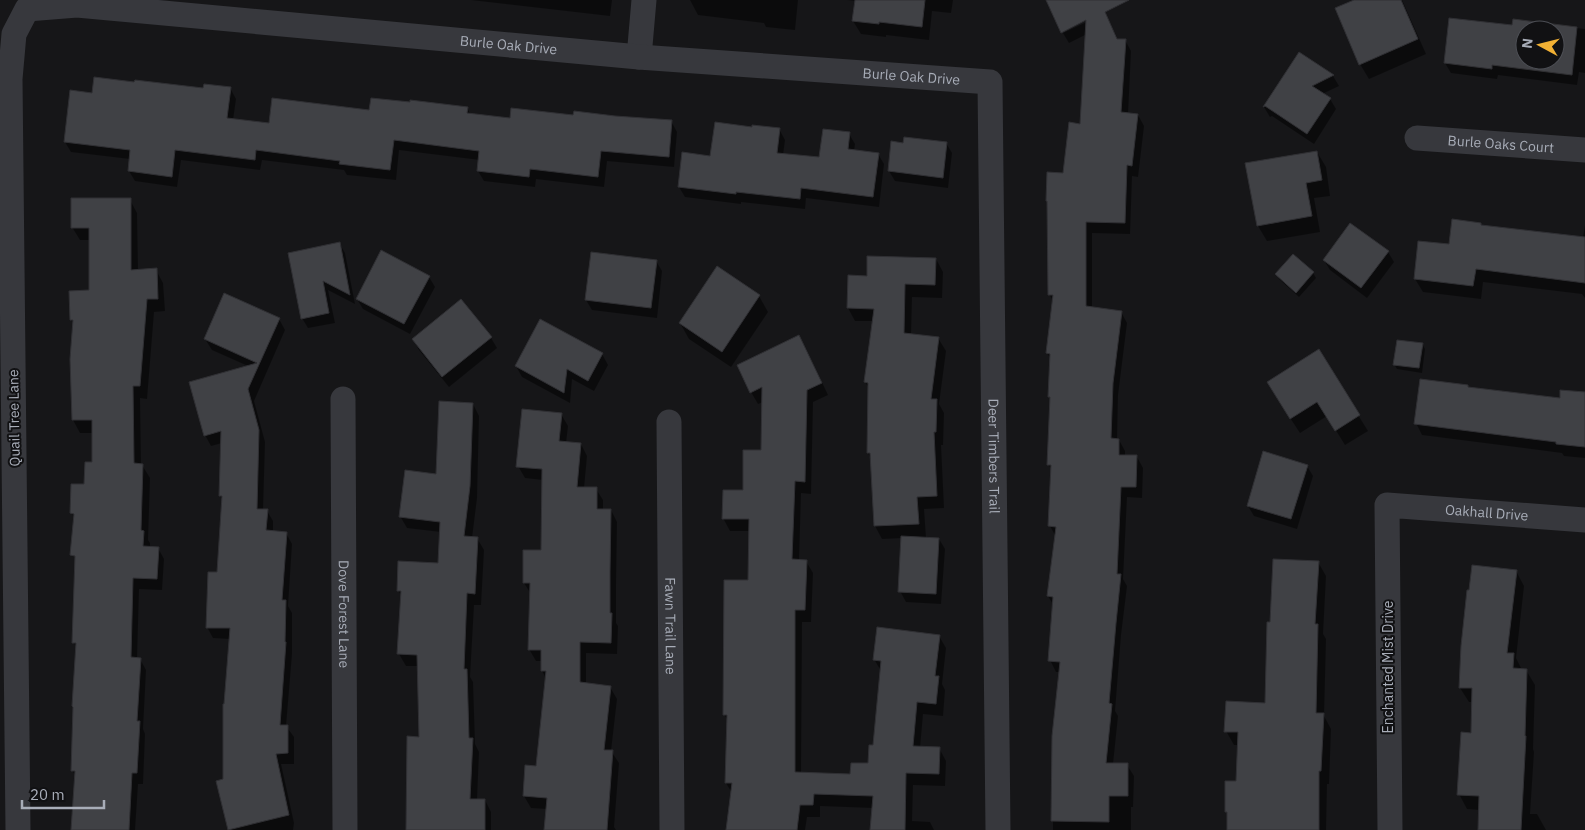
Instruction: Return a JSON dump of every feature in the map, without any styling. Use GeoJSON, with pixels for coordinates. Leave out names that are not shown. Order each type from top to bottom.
{"type":"FeatureCollection","features":[{"type":"Feature","properties":{"kind":"street"},"geometry":{"type":"LineString","coordinates":[[639,57],[644,0]]}},
{"type":"Feature","properties":{"kind":"street","name":"Burle Oak Drive"},"geometry":{"type":"LineString","coordinates":[[27,9],[77,6],[639,57],[990,82]]}},
{"type":"Feature","properties":{"kind":"street","name":"Quail Tree Lane"},"geometry":{"type":"LineString","coordinates":[[18,830],[10,79],[14,34],[27,9]]}},
{"type":"Feature","properties":{"kind":"street","name":"Deer Timbers Trail"},"geometry":{"type":"LineString","coordinates":[[990,82],[998,830]]}},
{"type":"Feature","properties":{"kind":"street","name":"Burle Oaks Court"},"geometry":{"type":"LineString","coordinates":[[1417,138],[1585,150]]}},
{"type":"Feature","properties":{"kind":"street","name":"Dove Forest Lane"},"geometry":{"type":"LineString","coordinates":[[343,399],[345,830]]}},
{"type":"Feature","properties":{"kind":"street","name":"Fawn Trail Lane"},"geometry":{"type":"LineString","coordinates":[[670,422],[672,830]]}},
{"type":"Feature","properties":{"kind":"street","name":"Oakhall Drive"},"geometry":{"type":"LineString","coordinates":[[1387,505],[1585,520]]}},
{"type":"Feature","properties":{"kind":"street","name":"Enchanted Mist Drive"},"geometry":{"type":"LineString","coordinates":[[1387,505],[1390,830]]}},
{"type":"Feature","properties":{"kind":"building"},"geometry":{"type":"Polygon","coordinates":[[[855,0],[925,0],[922,27],[852,21],[855,0]]]}},
{"type":"Feature","properties":{"kind":"building"},"geometry":{"type":"Polygon","coordinates":[[[1046,0],[1129,0],[1105,12],[1117,39],[1126,39],[1121,112],[1138,114],[1132,166],[1127,165],[1125,223],[1086,222],[1086,306],[1122,311],[1113,383],[1111,438],[1119,439],[1119,455],[1137,455],[1136,487],[1121,487],[1117,574],[1121,574],[1109,703],[1112,704],[1106,763],[1128,763],[1128,796],[1109,796],[1109,822],[1051,821],[1052,736],[1060,662],[1048,661],[1053,597],[1047,596],[1056,527],[1048,526],[1051,465],[1047,465],[1050,354],[1046,353],[1053,295],[1048,295],[1047,172],[1063,173],[1069,122],[1080,124],[1086,20],[1061,33],[1046,0]]]}},
{"type":"Feature","properties":{"kind":"building"},"geometry":{"type":"Polygon","coordinates":[[[1354,0],[1401,0],[1418,39],[1359,65],[1335,8],[1354,0]]]}},
{"type":"Feature","properties":{"kind":"building"},"geometry":{"type":"Polygon","coordinates":[[[1449,18],[1512,25],[1513,19],[1521,20],[1515,20],[1515,68],[1492,65],[1492,69],[1444,63],[1449,18]]]}},
{"type":"Feature","properties":{"kind":"building"},"geometry":{"type":"Polygon","coordinates":[[[1565,26],[1577,27],[1572,75],[1532,70],[1565,70],[1565,26]]]}},
{"type":"Feature","properties":{"kind":"building"},"geometry":{"type":"Polygon","coordinates":[[[1299,52],[1334,75],[1312,86],[1331,98],[1307,134],[1265,106],[1263,107],[1299,52]]]}},
{"type":"Feature","properties":{"kind":"building"},"geometry":{"type":"Polygon","coordinates":[[[94,77],[203,88],[204,84],[231,87],[227,118],[269,123],[272,98],[369,110],[371,98],[410,102],[410,100],[468,107],[467,113],[510,118],[511,108],[573,115],[574,111],[672,120],[669,157],[601,151],[598,177],[530,169],[529,177],[477,171],[479,151],[394,140],[390,170],[339,164],[340,161],[256,150],[255,160],[175,150],[172,177],[128,171],[130,150],[64,142],[70,90],[92,93],[94,77]]]}},
{"type":"Feature","properties":{"kind":"building"},"geometry":{"type":"Polygon","coordinates":[[[715,122],[752,127],[752,125],[780,128],[777,153],[819,157],[823,129],[850,132],[848,149],[879,153],[873,197],[801,188],[800,199],[678,187],[682,152],[710,156],[715,122]]]}},
{"type":"Feature","properties":{"kind":"building"},"geometry":{"type":"Polygon","coordinates":[[[904,137],[947,142],[943,178],[888,171],[891,141],[903,143],[904,137]]]}},
{"type":"Feature","properties":{"kind":"building"},"geometry":{"type":"Polygon","coordinates":[[[1317,151],[1322,180],[1306,183],[1312,216],[1257,226],[1245,163],[1317,151]]]}},
{"type":"Feature","properties":{"kind":"building"},"geometry":{"type":"Polygon","coordinates":[[[71,198],[131,198],[131,270],[157,268],[158,299],[147,299],[140,386],[133,386],[134,463],[143,464],[141,530],[144,531],[143,546],[159,547],[157,579],[133,578],[131,657],[141,658],[137,721],[140,721],[137,773],[132,773],[129,830],[71,830],[75,771],[71,771],[72,706],[76,643],[72,643],[75,556],[70,555],[74,514],[70,513],[71,484],[84,484],[85,462],[92,462],[92,420],[72,420],[70,359],[73,320],[70,320],[69,291],[89,290],[89,228],[71,228],[71,198]]]}},
{"type":"Feature","properties":{"kind":"building"},"geometry":{"type":"Polygon","coordinates":[[[1452,219],[1481,223],[1481,225],[1585,237],[1585,283],[1476,269],[1473,286],[1414,279],[1418,241],[1449,244],[1452,219]]]}},
{"type":"Feature","properties":{"kind":"building"},"geometry":{"type":"Polygon","coordinates":[[[1350,223],[1389,251],[1361,288],[1323,260],[1350,223]]]}},
{"type":"Feature","properties":{"kind":"building"},"geometry":{"type":"Polygon","coordinates":[[[340,242],[350,295],[323,281],[329,313],[301,319],[288,253],[340,242]]]}},
{"type":"Feature","properties":{"kind":"building"},"geometry":{"type":"Polygon","coordinates":[[[381,250],[430,276],[404,324],[356,299],[381,250]]]}},
{"type":"Feature","properties":{"kind":"building"},"geometry":{"type":"Polygon","coordinates":[[[591,252],[657,260],[651,308],[585,300],[591,252]]]}},
{"type":"Feature","properties":{"kind":"building"},"geometry":{"type":"Polygon","coordinates":[[[1293,254],[1314,272],[1296,293],[1275,274],[1293,254]]]}},
{"type":"Feature","properties":{"kind":"building"},"geometry":{"type":"Polygon","coordinates":[[[867,256],[936,258],[935,285],[905,284],[904,333],[939,337],[931,399],[937,399],[936,432],[934,432],[937,496],[917,497],[919,524],[874,526],[870,453],[867,453],[868,383],[864,382],[874,309],[847,308],[848,275],[867,276],[867,256]]]}},
{"type":"Feature","properties":{"kind":"building"},"geometry":{"type":"Polygon","coordinates":[[[717,266],[760,295],[722,352],[679,323],[717,266]]]}},
{"type":"Feature","properties":{"kind":"building"},"geometry":{"type":"Polygon","coordinates":[[[224,293],[280,318],[248,389],[259,430],[257,509],[268,509],[266,530],[287,532],[282,600],[286,600],[286,642],[280,725],[288,725],[288,753],[276,754],[289,815],[228,830],[216,781],[223,779],[223,704],[230,628],[206,628],[208,572],[217,572],[222,496],[219,496],[221,431],[204,436],[189,382],[257,363],[204,339],[224,293]]]}},
{"type":"Feature","properties":{"kind":"building"},"geometry":{"type":"Polygon","coordinates":[[[461,299],[492,337],[442,377],[412,339],[461,299]]]}},
{"type":"Feature","properties":{"kind":"building"},"geometry":{"type":"Polygon","coordinates":[[[540,319],[603,353],[588,381],[567,369],[564,393],[515,366],[540,319]]]}},
{"type":"Feature","properties":{"kind":"building"},"geometry":{"type":"Polygon","coordinates":[[[799,335],[822,383],[807,390],[805,482],[795,481],[792,559],[807,560],[805,610],[795,610],[795,772],[850,774],[851,763],[868,763],[869,745],[873,745],[881,661],[873,660],[877,627],[940,635],[935,676],[939,676],[936,704],[917,702],[913,746],[940,747],[939,774],[906,773],[905,830],[870,830],[873,796],[814,794],[813,805],[800,805],[797,830],[726,830],[732,783],[725,783],[727,715],[723,715],[724,580],[748,580],[749,519],[722,519],[723,490],[743,490],[743,450],[761,450],[762,387],[750,393],[737,365],[799,335]]]}},
{"type":"Feature","properties":{"kind":"building"},"geometry":{"type":"Polygon","coordinates":[[[1397,340],[1423,343],[1419,368],[1393,365],[1397,340]]]}},
{"type":"Feature","properties":{"kind":"building"},"geometry":{"type":"Polygon","coordinates":[[[1319,349],[1360,415],[1335,431],[1317,402],[1290,419],[1267,382],[1319,349]]]}},
{"type":"Feature","properties":{"kind":"building"},"geometry":{"type":"Polygon","coordinates":[[[1420,379],[1560,398],[1560,390],[1585,392],[1585,447],[1414,424],[1420,379]]]}},
{"type":"Feature","properties":{"kind":"building"},"geometry":{"type":"Polygon","coordinates":[[[439,401],[473,403],[470,486],[464,536],[478,537],[475,594],[467,593],[464,669],[467,669],[469,738],[473,738],[470,799],[485,799],[485,830],[406,830],[407,736],[419,737],[417,655],[397,654],[401,591],[397,591],[398,561],[438,563],[440,522],[399,517],[405,470],[436,474],[439,401]]]}},
{"type":"Feature","properties":{"kind":"building"},"geometry":{"type":"Polygon","coordinates":[[[522,409],[562,413],[559,441],[581,443],[577,487],[597,487],[597,509],[611,509],[611,643],[580,642],[580,682],[611,686],[604,750],[613,750],[607,830],[544,830],[547,798],[523,796],[525,765],[536,766],[546,671],[541,671],[541,650],[528,650],[530,583],[523,583],[523,550],[541,550],[542,469],[516,467],[522,409]]]}},
{"type":"Feature","properties":{"kind":"building"},"geometry":{"type":"Polygon","coordinates":[[[1263,451],[1308,465],[1291,519],[1247,506],[1263,451]]]}},
{"type":"Feature","properties":{"kind":"building"},"geometry":{"type":"Polygon","coordinates":[[[901,536],[939,538],[936,594],[898,592],[901,536]]]}},
{"type":"Feature","properties":{"kind":"building"},"geometry":{"type":"Polygon","coordinates":[[[1273,559],[1319,561],[1315,624],[1318,624],[1316,713],[1324,713],[1321,771],[1319,771],[1319,830],[1227,830],[1225,781],[1236,781],[1238,732],[1224,732],[1226,701],[1265,703],[1267,622],[1270,622],[1273,559]]]}},
{"type":"Feature","properties":{"kind":"building"},"geometry":{"type":"Polygon","coordinates":[[[1472,565],[1517,570],[1507,653],[1514,653],[1513,668],[1527,669],[1521,830],[1478,830],[1479,796],[1457,795],[1461,732],[1471,733],[1472,688],[1459,688],[1461,646],[1467,590],[1469,590],[1472,565]]]}}]}
